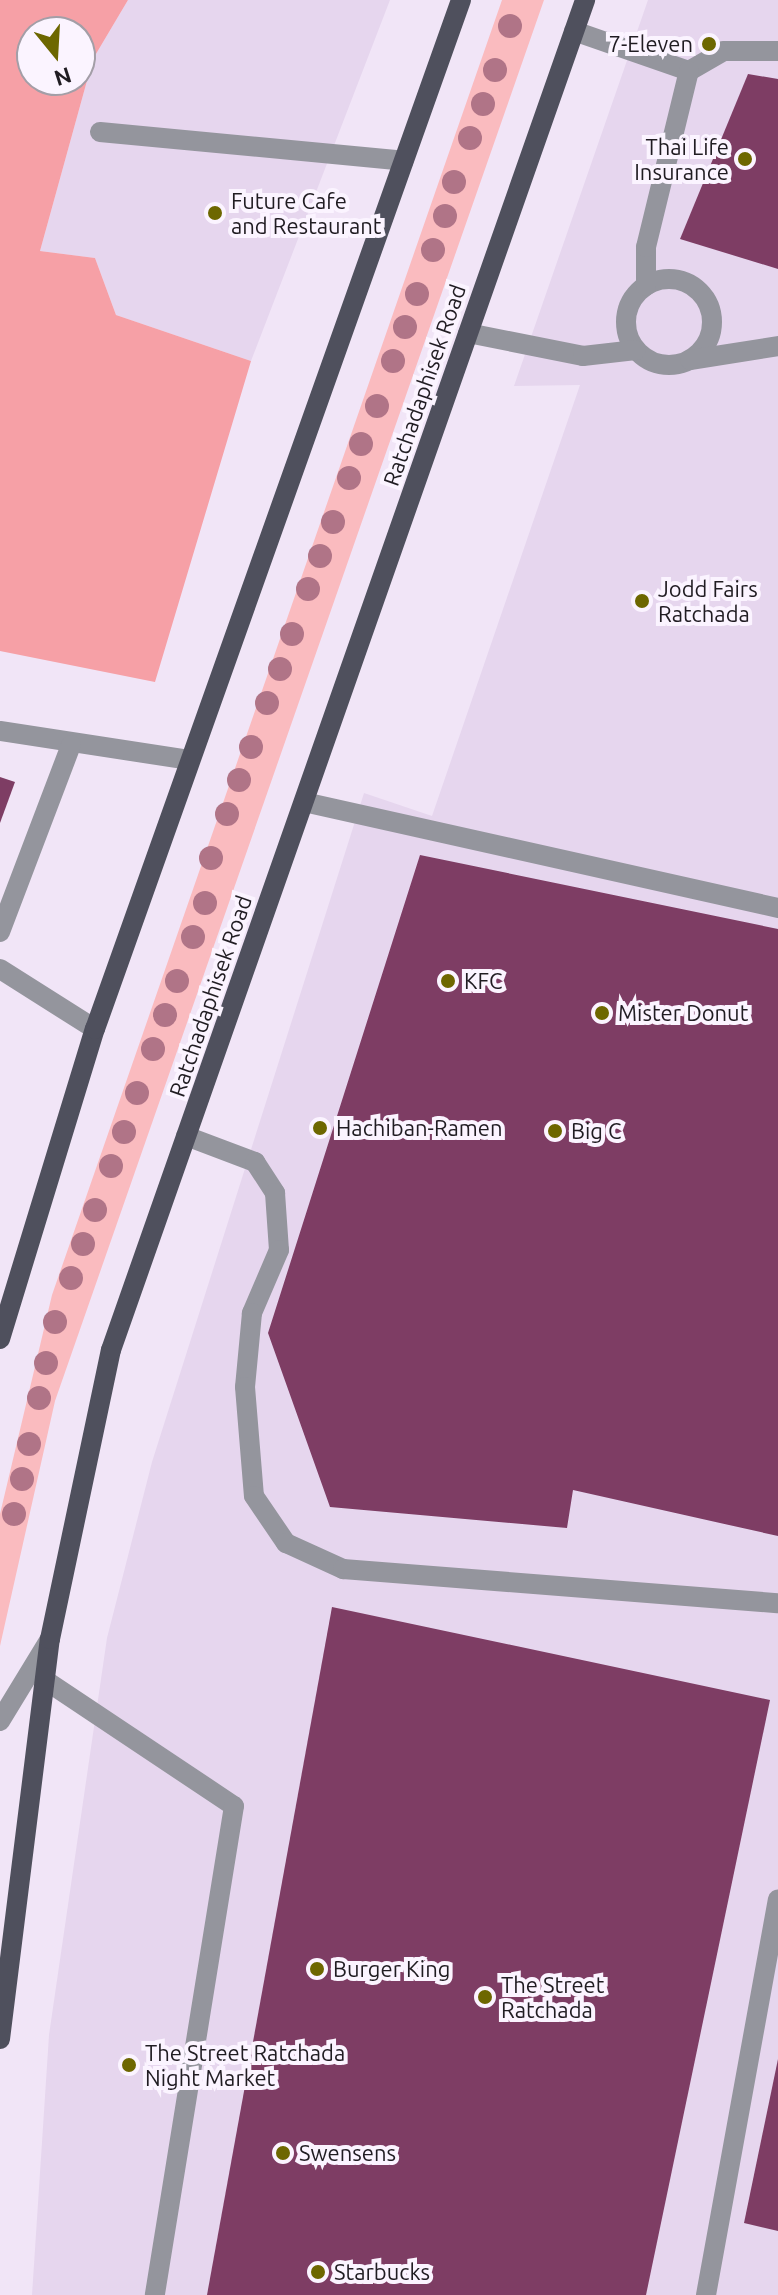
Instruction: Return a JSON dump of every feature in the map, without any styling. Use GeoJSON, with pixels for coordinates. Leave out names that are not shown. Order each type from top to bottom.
{"type":"FeatureCollection","features":[{"type":"Feature","properties":{"kind":"main road"},"geometry":{"type":"LineString","coordinates":[[0,1339],[95,1029],[461,0]]}},
{"type":"Feature","properties":{"kind":"main road","name":"Ratchadaphisek Road"},"geometry":{"type":"LineString","coordinates":[[0,2035],[50,1639],[111,1350],[585,0]]}},
{"type":"Feature","properties":{"kind":"street"},"geometry":{"type":"LineString","coordinates":[[574,31],[689,71]]}},
{"type":"Feature","properties":{"kind":"street"},"geometry":{"type":"LineString","coordinates":[[646,286],[646,247],[689,71],[723,51],[778,51]]}},
{"type":"Feature","properties":{"kind":"street"},"geometry":{"type":"LineString","coordinates":[[100,132],[404,161]]}},
{"type":"Feature","properties":{"kind":"street"},"geometry":{"type":"LineString","coordinates":[[636,350],[628,308],[646,286],[674,279],[708,302],[712,329],[686,361]]}},
{"type":"Feature","properties":{"kind":"street"},"geometry":{"type":"LineString","coordinates":[[468,333],[583,356],[636,350],[660,364],[778,346]]}},
{"type":"Feature","properties":{"kind":"street"},"geometry":{"type":"LineString","coordinates":[[0,731],[71,745],[189,760]]}},
{"type":"Feature","properties":{"kind":"street"},"geometry":{"type":"LineString","coordinates":[[0,932],[71,745]]}},
{"type":"Feature","properties":{"kind":"street"},"geometry":{"type":"LineString","coordinates":[[304,802],[778,908]]}},
{"type":"Feature","properties":{"kind":"street"},"geometry":{"type":"LineString","coordinates":[[0,969],[95,1029]]}},
{"type":"Feature","properties":{"kind":"street"},"geometry":{"type":"LineString","coordinates":[[186,1136],[255,1162],[275,1193],[279,1250],[252,1313],[245,1387],[254,1496],[286,1543],[343,1569],[778,1603]]}},
{"type":"Feature","properties":{"kind":"street"},"geometry":{"type":"LineString","coordinates":[[0,1721],[50,1639]]}},
{"type":"Feature","properties":{"kind":"street"},"geometry":{"type":"LineString","coordinates":[[45,1680],[234,1806],[155,2295]]}},
{"type":"Feature","properties":{"kind":"street"},"geometry":{"type":"LineString","coordinates":[[706,2295],[778,1900]]}},
{"type":"Feature","properties":{"kind":"shaded area"},"geometry":{"type":"Polygon","coordinates":[[[0,0],[128,0],[96,54],[96,16],[16,16],[16,96],[83,96],[40,251],[95,258],[116,315],[251,361],[155,682],[0,651],[0,0]]]}},
{"type":"Feature","properties":{"kind":"shaded area"},"geometry":{"type":"Polygon","coordinates":[[[128,0],[390,0],[251,361],[116,315],[95,258],[40,251],[83,96],[96,96],[96,54],[128,0]]]}},
{"type":"Feature","properties":{"kind":"shaded area"},"geometry":{"type":"Polygon","coordinates":[[[502,0],[544,0],[55,1401],[0,1646],[0,1514],[52,1295],[502,0]]]}},
{"type":"Feature","properties":{"kind":"shaded area"},"geometry":{"type":"Polygon","coordinates":[[[648,0],[778,0],[778,2295],[32,2295],[49,2035],[107,1638],[152,1462],[364,793],[432,816],[580,385],[514,386],[648,0]]]}},
{"type":"Feature","properties":{"kind":"building","name":"Thai Life Insurance"},"geometry":{"type":"Polygon","coordinates":[[[748,74],[778,79],[778,269],[680,239],[748,74]]]}},
{"type":"Feature","properties":{"kind":"building"},"geometry":{"type":"Polygon","coordinates":[[[0,777],[15,782],[0,823],[0,777]]]}},
{"type":"Feature","properties":{"kind":"building","name":"Big C"},"geometry":{"type":"Polygon","coordinates":[[[420,855],[778,929],[778,1536],[573,1490],[567,1528],[330,1507],[268,1333],[420,855]]]}},
{"type":"Feature","properties":{"kind":"building","name":"The Street Ratchada"},"geometry":{"type":"Polygon","coordinates":[[[332,1607],[770,1700],[646,2295],[207,2295],[332,1607]]]}},
{"type":"Feature","properties":{"kind":"building"},"geometry":{"type":"Polygon","coordinates":[[[778,2059],[778,2231],[744,2223],[778,2059]]]}},
{"type":"Feature","properties":{"kind":"place","name":"7-Eleven"},"geometry":{"type":"Point","coordinates":[709,44]}},
{"type":"Feature","properties":{"kind":"place","name":"Thai Life Insurance"},"geometry":{"type":"Point","coordinates":[745,159]}},
{"type":"Feature","properties":{"kind":"place","name":"Future Cafe and Restaurant"},"geometry":{"type":"Point","coordinates":[215,213]}},
{"type":"Feature","properties":{"kind":"place","name":"Jodd Fairs Ratchada"},"geometry":{"type":"Point","coordinates":[642,601]}},
{"type":"Feature","properties":{"kind":"place","name":"KFC"},"geometry":{"type":"Point","coordinates":[448,981]}},
{"type":"Feature","properties":{"kind":"place","name":"Mister Donut"},"geometry":{"type":"Point","coordinates":[602,1013]}},
{"type":"Feature","properties":{"kind":"place","name":"Hachiban-Ramen"},"geometry":{"type":"Point","coordinates":[320,1128]}},
{"type":"Feature","properties":{"kind":"place","name":"Big C"},"geometry":{"type":"Point","coordinates":[555,1131]}},
{"type":"Feature","properties":{"kind":"place","name":"Burger King"},"geometry":{"type":"Point","coordinates":[317,1969]}},
{"type":"Feature","properties":{"kind":"place","name":"The Street Ratchada"},"geometry":{"type":"Point","coordinates":[485,1997]}},
{"type":"Feature","properties":{"kind":"place","name":"The Street Ratchada Night Market"},"geometry":{"type":"Point","coordinates":[129,2065]}},
{"type":"Feature","properties":{"kind":"place","name":"Swensens"},"geometry":{"type":"Point","coordinates":[283,2153]}},
{"type":"Feature","properties":{"kind":"place","name":"Starbucks"},"geometry":{"type":"Point","coordinates":[318,2272]}}]}
